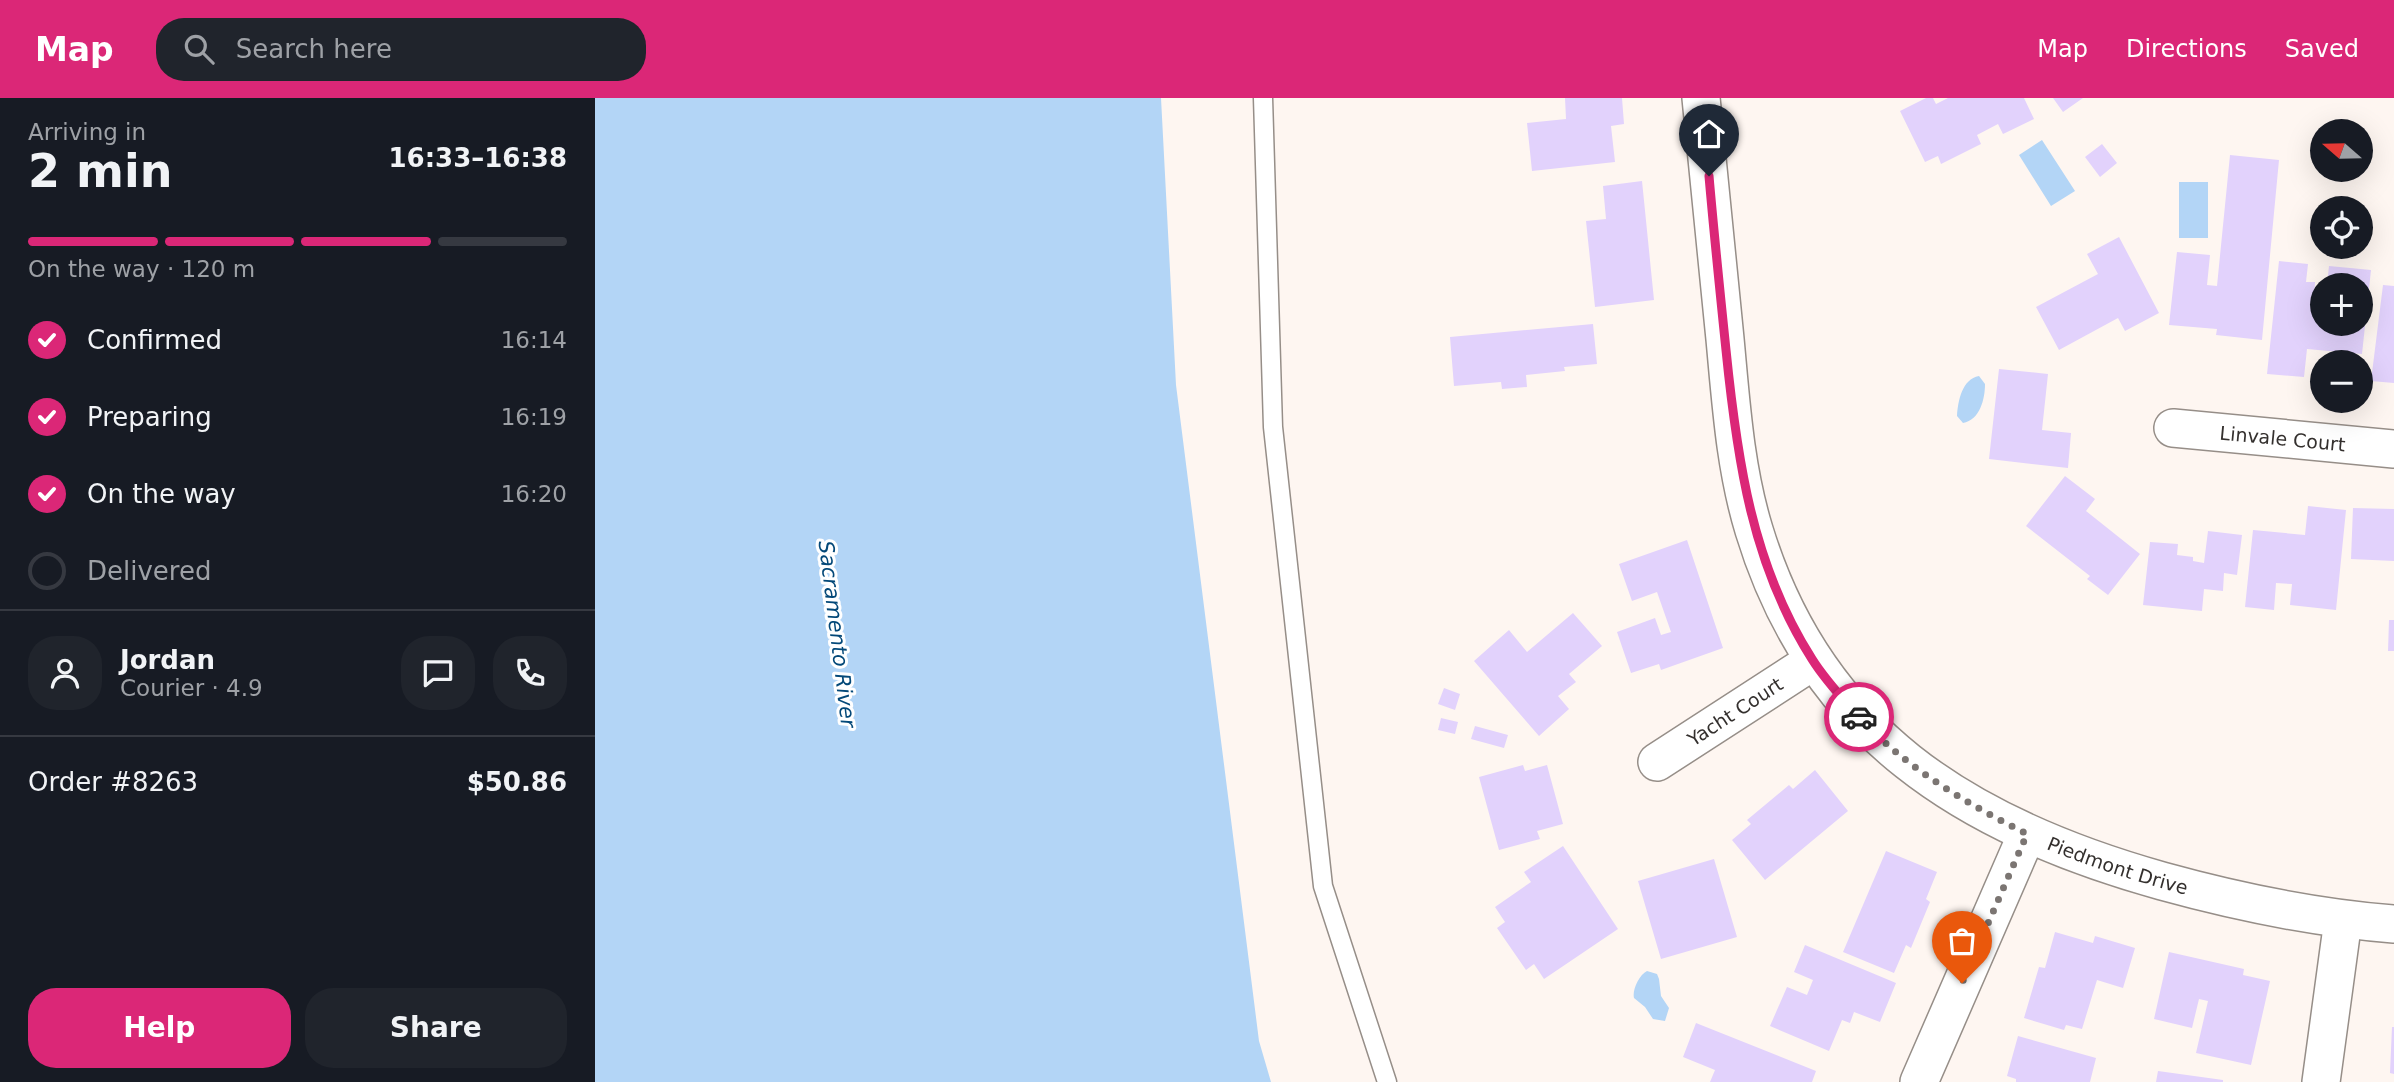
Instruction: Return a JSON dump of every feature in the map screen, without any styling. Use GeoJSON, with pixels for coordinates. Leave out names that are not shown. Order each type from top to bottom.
{"type":"FeatureCollection","features":[{"type":"Feature","properties":{"kind":"street","name":"Piedmont Drive"},"geometry":{"type":"LineString","coordinates":[[1701,98],[1733,422],[1742,481],[1768,572],[1790,621],[1813,661],[1873,732],[1899,754],[1963,801],[2027,834],[2090,859],[2191,889],[2343,920],[2394,924]]}},
{"type":"Feature","properties":{"kind":"street","name":"Linvale Court"},"geometry":{"type":"LineString","coordinates":[[2173,428],[2394,449]]}},
{"type":"Feature","properties":{"kind":"street","name":"Yacht Court"},"geometry":{"type":"LineString","coordinates":[[1657,762],[1813,661]]}},
{"type":"Feature","properties":{"kind":"street"},"geometry":{"type":"LineString","coordinates":[[1919,1082],[2027,834]]}},
{"type":"Feature","properties":{"kind":"street"},"geometry":{"type":"LineString","coordinates":[[2321,1082],[2343,920]]}},
{"type":"Feature","properties":{"kind":"lane"},"geometry":{"type":"LineString","coordinates":[[1263,98],[1273,427],[1323,886],[1387,1082]]}},
{"type":"Feature","properties":{"kind":"water","name":"Sacramento River"},"geometry":{"type":"Polygon","coordinates":[[[595,98],[1161,98],[1176,385],[1259,1041],[1271,1082],[595,1082],[595,98]]]}},
{"type":"Feature","properties":{"kind":"water"},"geometry":{"type":"Polygon","coordinates":[[[2042,140],[2075,191],[2051,206],[2019,155],[2042,140]]]}},
{"type":"Feature","properties":{"kind":"water"},"geometry":{"type":"Polygon","coordinates":[[[2179,182],[2208,182],[2208,238],[2179,238],[2179,182]]]}},
{"type":"Feature","properties":{"kind":"water"},"geometry":{"type":"Polygon","coordinates":[[[1979,376],[1985,384],[1983,402],[1974,418],[1963,423],[1957,416],[1960,398],[1969,381],[1979,376]]]}},
{"type":"Feature","properties":{"kind":"water"},"geometry":{"type":"Polygon","coordinates":[[[1647,971],[1657,974],[1659,979],[1661,996],[1669,1008],[1665,1021],[1653,1019],[1645,1007],[1634,998],[1637,983],[1647,971]]]}},
{"type":"Feature","properties":{"kind":"building"},"geometry":{"type":"Polygon","coordinates":[[[1565,98],[1622,98],[1624,124],[1611,126],[1615,162],[1532,171],[1527,123],[1566,119],[1565,98]]]}},
{"type":"Feature","properties":{"kind":"building"},"geometry":{"type":"Polygon","coordinates":[[[1926,98],[1933,98],[1936,104],[1948,98],[2024,98],[2034,119],[2003,134],[1998,124],[1977,135],[1981,144],[1941,164],[1938,156],[1925,162],[1900,111],[1926,98]]]}},
{"type":"Feature","properties":{"kind":"building"},"geometry":{"type":"Polygon","coordinates":[[[2053,98],[2083,98],[2063,112],[2053,98]]]}},
{"type":"Feature","properties":{"kind":"building"},"geometry":{"type":"Polygon","coordinates":[[[2102,144],[2117,163],[2100,177],[2085,157],[2102,144]]]}},
{"type":"Feature","properties":{"kind":"building"},"geometry":{"type":"Polygon","coordinates":[[[2230,155],[2279,160],[2262,340],[2216,335],[2217,329],[2169,325],[2177,252],[2210,255],[2207,285],[2217,286],[2230,155]]]}},
{"type":"Feature","properties":{"kind":"building"},"geometry":{"type":"Polygon","coordinates":[[[1642,181],[1654,300],[1595,307],[1586,221],[1606,219],[1603,186],[1642,181]]]}},
{"type":"Feature","properties":{"kind":"building"},"geometry":{"type":"Polygon","coordinates":[[[2119,237],[2159,313],[2125,331],[2118,318],[2059,350],[2036,307],[2098,274],[2087,254],[2119,237]]]}},
{"type":"Feature","properties":{"kind":"building"},"geometry":{"type":"Polygon","coordinates":[[[2279,261],[2308,264],[2306,282],[2310,282],[2310,336],[2364,336],[2362,350],[2307,349],[2304,377],[2267,374],[2279,261]]]}},
{"type":"Feature","properties":{"kind":"building"},"geometry":{"type":"Polygon","coordinates":[[[2329,266],[2371,270],[2371,273],[2328,273],[2329,266]]]}},
{"type":"Feature","properties":{"kind":"building"},"geometry":{"type":"Polygon","coordinates":[[[2383,285],[2394,286],[2394,383],[2373,381],[2383,285]]]}},
{"type":"Feature","properties":{"kind":"building"},"geometry":{"type":"Polygon","coordinates":[[[1593,324],[1597,364],[1526,375],[1527,387],[1502,389],[1501,382],[1454,386],[1450,337],[1593,324]]]}},
{"type":"Feature","properties":{"kind":"building"},"geometry":{"type":"Polygon","coordinates":[[[1999,369],[2048,374],[2042,430],[2071,433],[2068,468],[1989,459],[1999,369]]]}},
{"type":"Feature","properties":{"kind":"building"},"geometry":{"type":"Polygon","coordinates":[[[2065,476],[2095,499],[2086,511],[2140,554],[2108,595],[2087,579],[2090,576],[2026,526],[2065,476]]]}},
{"type":"Feature","properties":{"kind":"building"},"geometry":{"type":"Polygon","coordinates":[[[2308,506],[2346,510],[2336,610],[2290,605],[2292,584],[2276,583],[2274,610],[2245,607],[2253,530],[2305,535],[2308,506]]]}},
{"type":"Feature","properties":{"kind":"building"},"geometry":{"type":"Polygon","coordinates":[[[2353,508],[2394,509],[2394,561],[2351,559],[2353,508]]]}},
{"type":"Feature","properties":{"kind":"building"},"geometry":{"type":"Polygon","coordinates":[[[2208,531],[2242,535],[2237,575],[2224,573],[2223,591],[2204,589],[2202,611],[2143,605],[2150,542],[2178,544],[2177,555],[2193,557],[2193,561],[2204,563],[2208,531]]]}},
{"type":"Feature","properties":{"kind":"building"},"geometry":{"type":"Polygon","coordinates":[[[1687,540],[1723,648],[1661,670],[1659,664],[1631,673],[1617,632],[1655,618],[1661,635],[1671,632],[1657,592],[1632,601],[1619,564],[1687,540]]]}},
{"type":"Feature","properties":{"kind":"building"},"geometry":{"type":"Polygon","coordinates":[[[1573,613],[1602,646],[1569,674],[1576,682],[1558,696],[1569,709],[1539,736],[1474,661],[1509,630],[1527,652],[1573,613]]]}},
{"type":"Feature","properties":{"kind":"building"},"geometry":{"type":"Polygon","coordinates":[[[2389,620],[2394,620],[2394,651],[2388,651],[2389,620]]]}},
{"type":"Feature","properties":{"kind":"building"},"geometry":{"type":"Polygon","coordinates":[[[1444,688],[1460,694],[1455,710],[1438,704],[1444,688]]]}},
{"type":"Feature","properties":{"kind":"building"},"geometry":{"type":"Polygon","coordinates":[[[1441,718],[1458,722],[1455,734],[1438,730],[1441,718]]]}},
{"type":"Feature","properties":{"kind":"building"},"geometry":{"type":"Polygon","coordinates":[[[1475,726],[1508,735],[1504,748],[1471,739],[1475,726]]]}},
{"type":"Feature","properties":{"kind":"building"},"geometry":{"type":"Polygon","coordinates":[[[1523,765],[1525,771],[1547,765],[1563,824],[1537,831],[1540,839],[1499,850],[1479,777],[1523,765]]]}},
{"type":"Feature","properties":{"kind":"building"},"geometry":{"type":"Polygon","coordinates":[[[1815,770],[1848,811],[1765,880],[1732,840],[1751,824],[1747,820],[1789,785],[1793,789],[1815,770]]]}},
{"type":"Feature","properties":{"kind":"building"},"geometry":{"type":"Polygon","coordinates":[[[1563,846],[1618,929],[1544,979],[1534,964],[1526,970],[1497,928],[1505,922],[1495,907],[1531,882],[1524,872],[1563,846]]]}},
{"type":"Feature","properties":{"kind":"building"},"geometry":{"type":"Polygon","coordinates":[[[1886,851],[1937,872],[1926,899],[1930,902],[1911,948],[1906,945],[1894,973],[1843,952],[1886,851]]]}},
{"type":"Feature","properties":{"kind":"building"},"geometry":{"type":"Polygon","coordinates":[[[1714,859],[1737,937],[1661,959],[1638,881],[1714,859]]]}},
{"type":"Feature","properties":{"kind":"building"},"geometry":{"type":"Polygon","coordinates":[[[2055,932],[2093,943],[2095,936],[2135,948],[2123,988],[2097,980],[2082,1029],[2066,1025],[2064,1030],[2024,1018],[2039,967],[2045,968],[2055,932]]]}},
{"type":"Feature","properties":{"kind":"building"},"geometry":{"type":"Polygon","coordinates":[[[1805,945],[1896,983],[1880,1022],[1854,1012],[1850,1023],[1842,1020],[1829,1051],[1770,1026],[1787,987],[1807,995],[1813,980],[1794,972],[1805,945]]]}},
{"type":"Feature","properties":{"kind":"building"},"geometry":{"type":"Polygon","coordinates":[[[2169,952],[2244,969],[2243,975],[2270,981],[2251,1065],[2196,1053],[2208,1001],[2199,999],[2192,1028],[2154,1019],[2169,952]]]}},
{"type":"Feature","properties":{"kind":"building"},"geometry":{"type":"Polygon","coordinates":[[[1696,1023],[1816,1071],[1812,1082],[1710,1082],[1715,1070],[1683,1057],[1696,1023]]]}},
{"type":"Feature","properties":{"kind":"building"},"geometry":{"type":"Polygon","coordinates":[[[2394,1027],[2394,1074],[2390,1073],[2394,1027]]]}},
{"type":"Feature","properties":{"kind":"building"},"geometry":{"type":"Polygon","coordinates":[[[2018,1036],[2096,1058],[2090,1082],[2016,1082],[2016,1079],[2007,1076],[2018,1036]]]}},
{"type":"Feature","properties":{"kind":"building"},"geometry":{"type":"Polygon","coordinates":[[[2158,1071],[2223,1080],[2223,1082],[2156,1082],[2158,1071]]]}},
{"type":"Feature","properties":{"kind":"way so far"},"geometry":{"type":"LineString","coordinates":[[1859,717],[1873,732],[1933,781],[1963,801],[2027,834],[1962,983]]}},
{"type":"Feature","properties":{"kind":"route"},"geometry":{"type":"LineString","coordinates":[[1709,176],[1733,422],[1742,481],[1753,527],[1768,572],[1801,641],[1813,661],[1859,717]]}}]}
